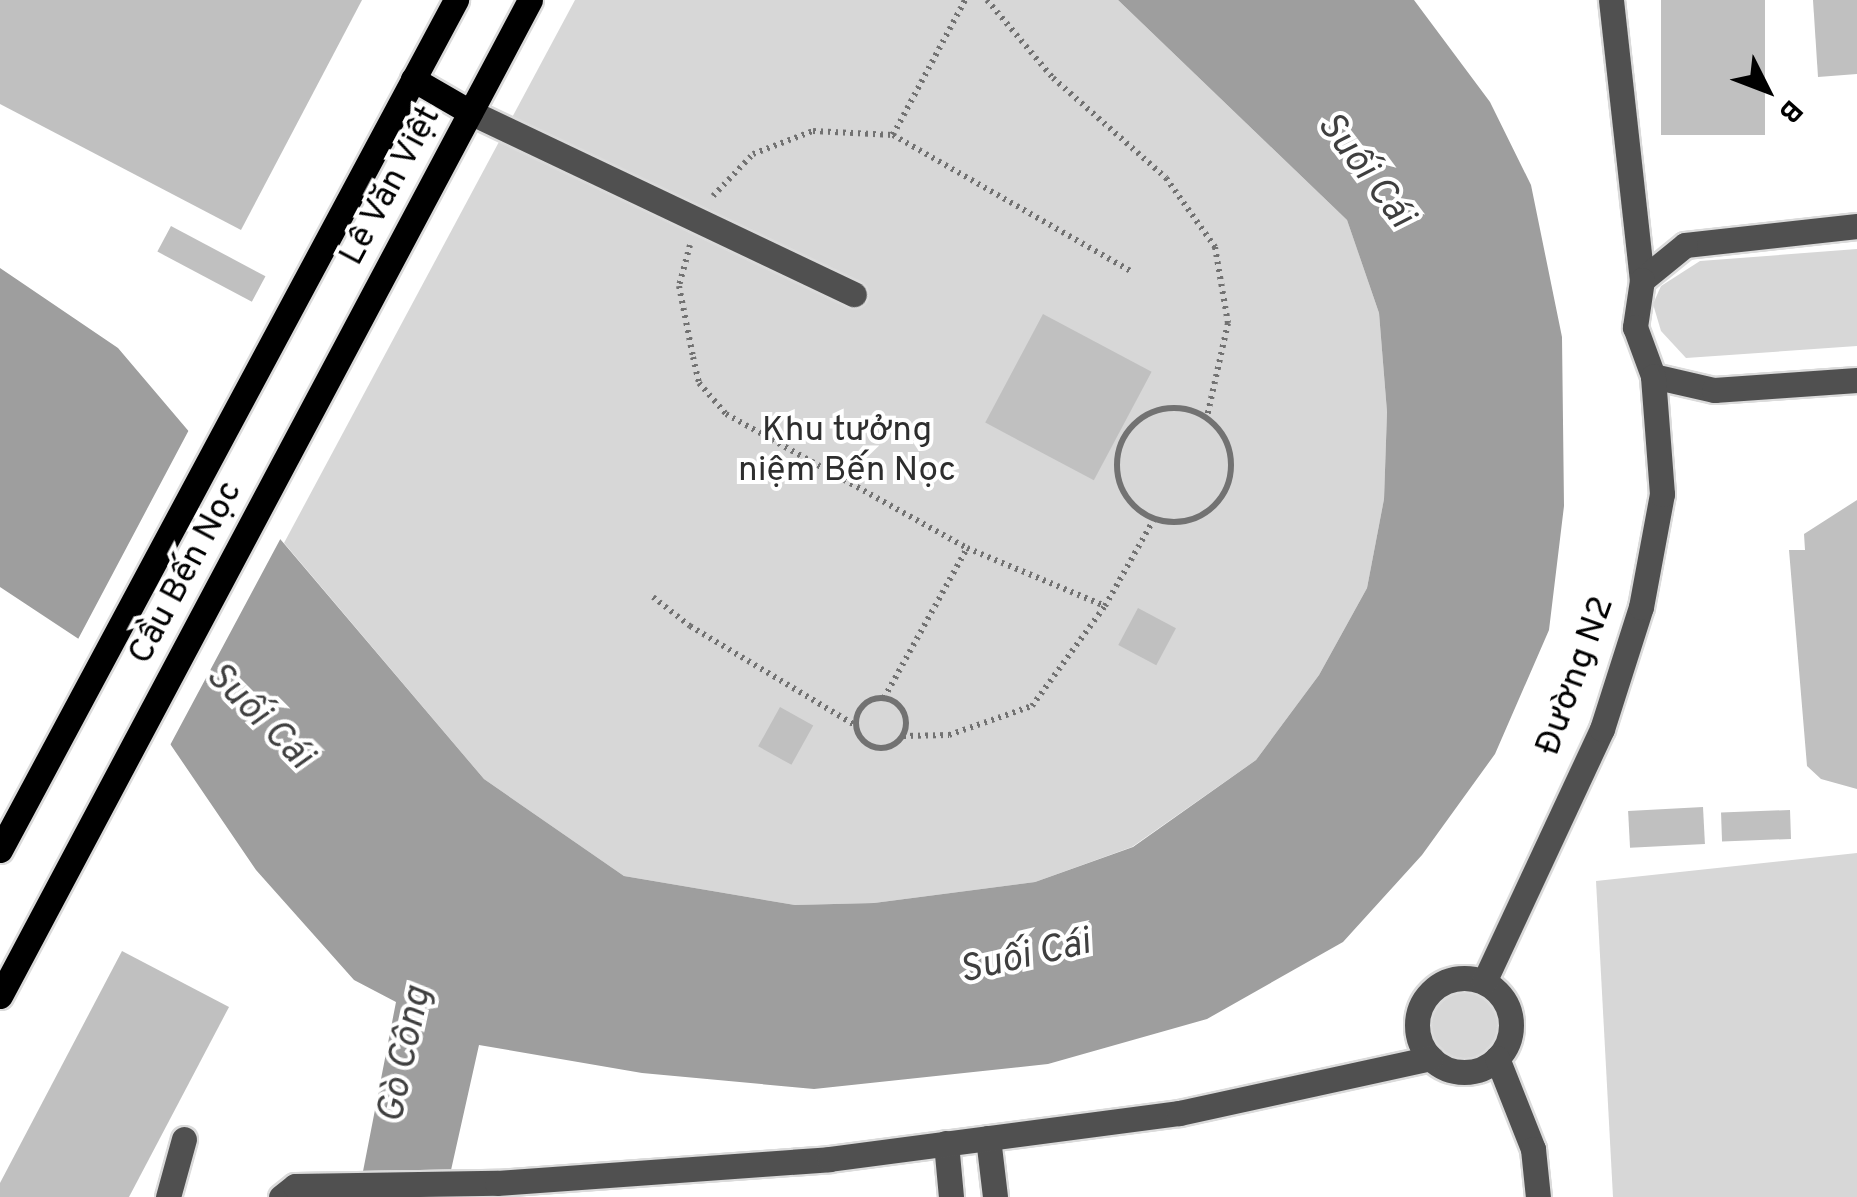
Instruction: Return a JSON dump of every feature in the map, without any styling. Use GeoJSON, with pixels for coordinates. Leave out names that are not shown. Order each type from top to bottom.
{"type":"FeatureCollection","features":[{"type":"Feature","properties":{"kind":"main road","name":"Lê Văn Việt"},"geometry":{"type":"LineString","coordinates":[[255,375],[456,0]]}},
{"type":"Feature","properties":{"kind":"main road","name":"Lê Văn Việt"},"geometry":{"type":"LineString","coordinates":[[314,406],[530,0]]}},
{"type":"Feature","properties":{"kind":"main road"},"geometry":{"type":"LineString","coordinates":[[414,79],[470,112]]}},
{"type":"Feature","properties":{"kind":"main road","name":"Cầu Bến Nọc"},"geometry":{"type":"LineString","coordinates":[[0,850],[255,375]]}},
{"type":"Feature","properties":{"kind":"main road","name":"Cầu Bến Nọc"},"geometry":{"type":"LineString","coordinates":[[0,996],[314,406]]}},
{"type":"Feature","properties":{"kind":"street","name":"Đường N2"},"geometry":{"type":"LineString","coordinates":[[1484,982],[1602,729],[1641,607],[1662,494],[1653,376],[1635,327],[1642,280],[1611,0]]}},
{"type":"Feature","properties":{"kind":"street"},"geometry":{"type":"LineString","coordinates":[[470,112],[854,294]]}},
{"type":"Feature","properties":{"kind":"street"},"geometry":{"type":"LineString","coordinates":[[1642,280],[1685,244],[1857,226]]}},
{"type":"Feature","properties":{"kind":"street"},"geometry":{"type":"LineString","coordinates":[[1653,376],[1714,390],[1857,380]]}},
{"type":"Feature","properties":{"kind":"street"},"geometry":{"type":"LineString","coordinates":[[1452,980],[1484,982],[1509,1010],[1510,1036],[1497,1058],[1456,1072],[1430,1058],[1417,1029],[1425,998],[1452,980]]}},
{"type":"Feature","properties":{"kind":"street"},"geometry":{"type":"LineString","coordinates":[[288,1191],[497,1182],[829,1158],[1178,1112],[1430,1058]]}},
{"type":"Feature","properties":{"kind":"street"},"geometry":{"type":"LineString","coordinates":[[1497,1058],[1533,1149],[1538,1197]]}},
{"type":"Feature","properties":{"kind":"street"},"geometry":{"type":"LineString","coordinates":[[988,1138],[994,1197]]}},
{"type":"Feature","properties":{"kind":"street"},"geometry":{"type":"LineString","coordinates":[[168,1197],[184,1139]]}},
{"type":"Feature","properties":{"kind":"street"},"geometry":{"type":"LineString","coordinates":[[946,1143],[951,1197]]}},
{"type":"Feature","properties":{"kind":"path"},"geometry":{"type":"LineString","coordinates":[[893,135],[965,0]]}},
{"type":"Feature","properties":{"kind":"path"},"geometry":{"type":"LineString","coordinates":[[987,0],[1053,78],[1166,178],[1214,247],[1228,323],[1206,417]]}},
{"type":"Feature","properties":{"kind":"path"},"geometry":{"type":"LineString","coordinates":[[1104,606],[967,548],[726,414],[698,383],[680,286],[693,217],[753,154],[813,131],[893,135],[1130,271]]}},
{"type":"Feature","properties":{"kind":"path"},"geometry":{"type":"LineString","coordinates":[[1181,408],[1206,417],[1225,438],[1232,464],[1226,491],[1207,512],[1182,522],[1154,519],[1131,504],[1118,480],[1118,452],[1131,427],[1153,411],[1181,408]]}},
{"type":"Feature","properties":{"kind":"path"},"geometry":{"type":"LineString","coordinates":[[654,597],[690,626],[855,725],[875,748],[891,746],[903,736],[950,735],[1032,706],[1104,606],[1154,519]]}},
{"type":"Feature","properties":{"kind":"path"},"geometry":{"type":"LineString","coordinates":[[884,698],[967,548]]}},
{"type":"Feature","properties":{"kind":"path"},"geometry":{"type":"LineString","coordinates":[[855,725],[869,700],[884,698],[899,704],[906,719],[903,736]]}},
{"type":"Feature","properties":{"kind":"green space","name":"Khu tưởng niệm Bến Nọc"},"geometry":{"type":"Polygon","coordinates":[[[575,0],[1118,0],[1347,220],[1379,313],[1387,412],[1384,499],[1367,588],[1319,675],[1256,760],[1132,847],[1035,882],[874,903],[795,905],[624,876],[484,779],[284,543],[575,0]]]}},
{"type":"Feature","properties":{"kind":"green space"},"geometry":{"type":"Polygon","coordinates":[[[1857,249],[1857,346],[1686,358],[1661,331],[1653,304],[1661,286],[1700,261],[1857,249]]]}},
{"type":"Feature","properties":{"kind":"green space"},"geometry":{"type":"Polygon","coordinates":[[[1857,853],[1857,1197],[1613,1197],[1596,881],[1857,853]]]}},
{"type":"Feature","properties":{"kind":"green space"},"geometry":{"type":"Polygon","coordinates":[[[1463,989],[1477,991],[1489,999],[1497,1011],[1497,1039],[1489,1051],[1477,1059],[1463,1061],[1449,1059],[1437,1051],[1429,1039],[1427,1025],[1429,1011],[1437,999],[1449,991],[1463,989]]]}},
{"type":"Feature","properties":{"kind":"water"},"geometry":{"type":"Polygon","coordinates":[[[1118,0],[1414,0],[1490,102],[1531,185],[1562,337],[1564,506],[1549,630],[1495,754],[1422,855],[1343,942],[1207,1019],[1048,1064],[814,1089],[642,1073],[479,1045],[445,1197],[358,1197],[396,1002],[354,980],[256,870],[115,663],[0,587],[0,268],[118,348],[484,779],[624,876],[795,905],[874,903],[1035,882],[1133,847],[1256,760],[1319,675],[1367,588],[1384,499],[1387,412],[1379,313],[1347,220],[1118,0]]]}},
{"type":"Feature","properties":{"kind":"pier"},"geometry":{"type":"Polygon","coordinates":[[[191,426],[283,534],[168,749],[111,667],[76,643],[191,426]]]}},
{"type":"Feature","properties":{"kind":"building"},"geometry":{"type":"Polygon","coordinates":[[[0,0],[362,0],[241,230],[0,104],[0,0]]]}},
{"type":"Feature","properties":{"kind":"building"},"geometry":{"type":"Polygon","coordinates":[[[1661,0],[1765,0],[1765,135],[1661,135],[1661,0]]]}},
{"type":"Feature","properties":{"kind":"building"},"geometry":{"type":"Polygon","coordinates":[[[1813,0],[1857,0],[1857,74],[1818,77],[1813,0]]]}},
{"type":"Feature","properties":{"kind":"building"},"geometry":{"type":"Polygon","coordinates":[[[171,226],[265,276],[252,302],[157,252],[171,226]]]}},
{"type":"Feature","properties":{"kind":"building"},"geometry":{"type":"Polygon","coordinates":[[[1043,314],[1152,372],[1094,480],[985,423],[1043,314]]]}},
{"type":"Feature","properties":{"kind":"building"},"geometry":{"type":"Polygon","coordinates":[[[1857,500],[1857,789],[1821,779],[1807,766],[1789,550],[1805,550],[1804,534],[1857,500]]]}},
{"type":"Feature","properties":{"kind":"building"},"geometry":{"type":"Polygon","coordinates":[[[1138,608],[1176,628],[1156,665],[1118,645],[1138,608]]]}},
{"type":"Feature","properties":{"kind":"building"},"geometry":{"type":"Polygon","coordinates":[[[780,707],[813,725],[791,765],[758,746],[780,707]]]}},
{"type":"Feature","properties":{"kind":"building"},"geometry":{"type":"Polygon","coordinates":[[[1703,807],[1705,844],[1630,848],[1628,811],[1703,807]]]}},
{"type":"Feature","properties":{"kind":"building"},"geometry":{"type":"Polygon","coordinates":[[[1790,810],[1791,839],[1722,841],[1721,812],[1790,810]]]}},
{"type":"Feature","properties":{"kind":"building"},"geometry":{"type":"Polygon","coordinates":[[[122,951],[229,1007],[129,1197],[0,1197],[0,1183],[122,951]]]}},
{"type":"Feature","properties":{"kind":"water label","name":"Suối Cái"},"geometry":{"type":"Point","coordinates":[1364,171]}},
{"type":"Feature","properties":{"kind":"water label","name":"Suối Cái"},"geometry":{"type":"Point","coordinates":[258,717]}},
{"type":"Feature","properties":{"kind":"water label","name":"Suối Cái"},"geometry":{"type":"Point","coordinates":[1025,958]}},
{"type":"Feature","properties":{"kind":"water label","name":"Gò Công"},"geometry":{"type":"Point","coordinates":[406,1055]}}]}
